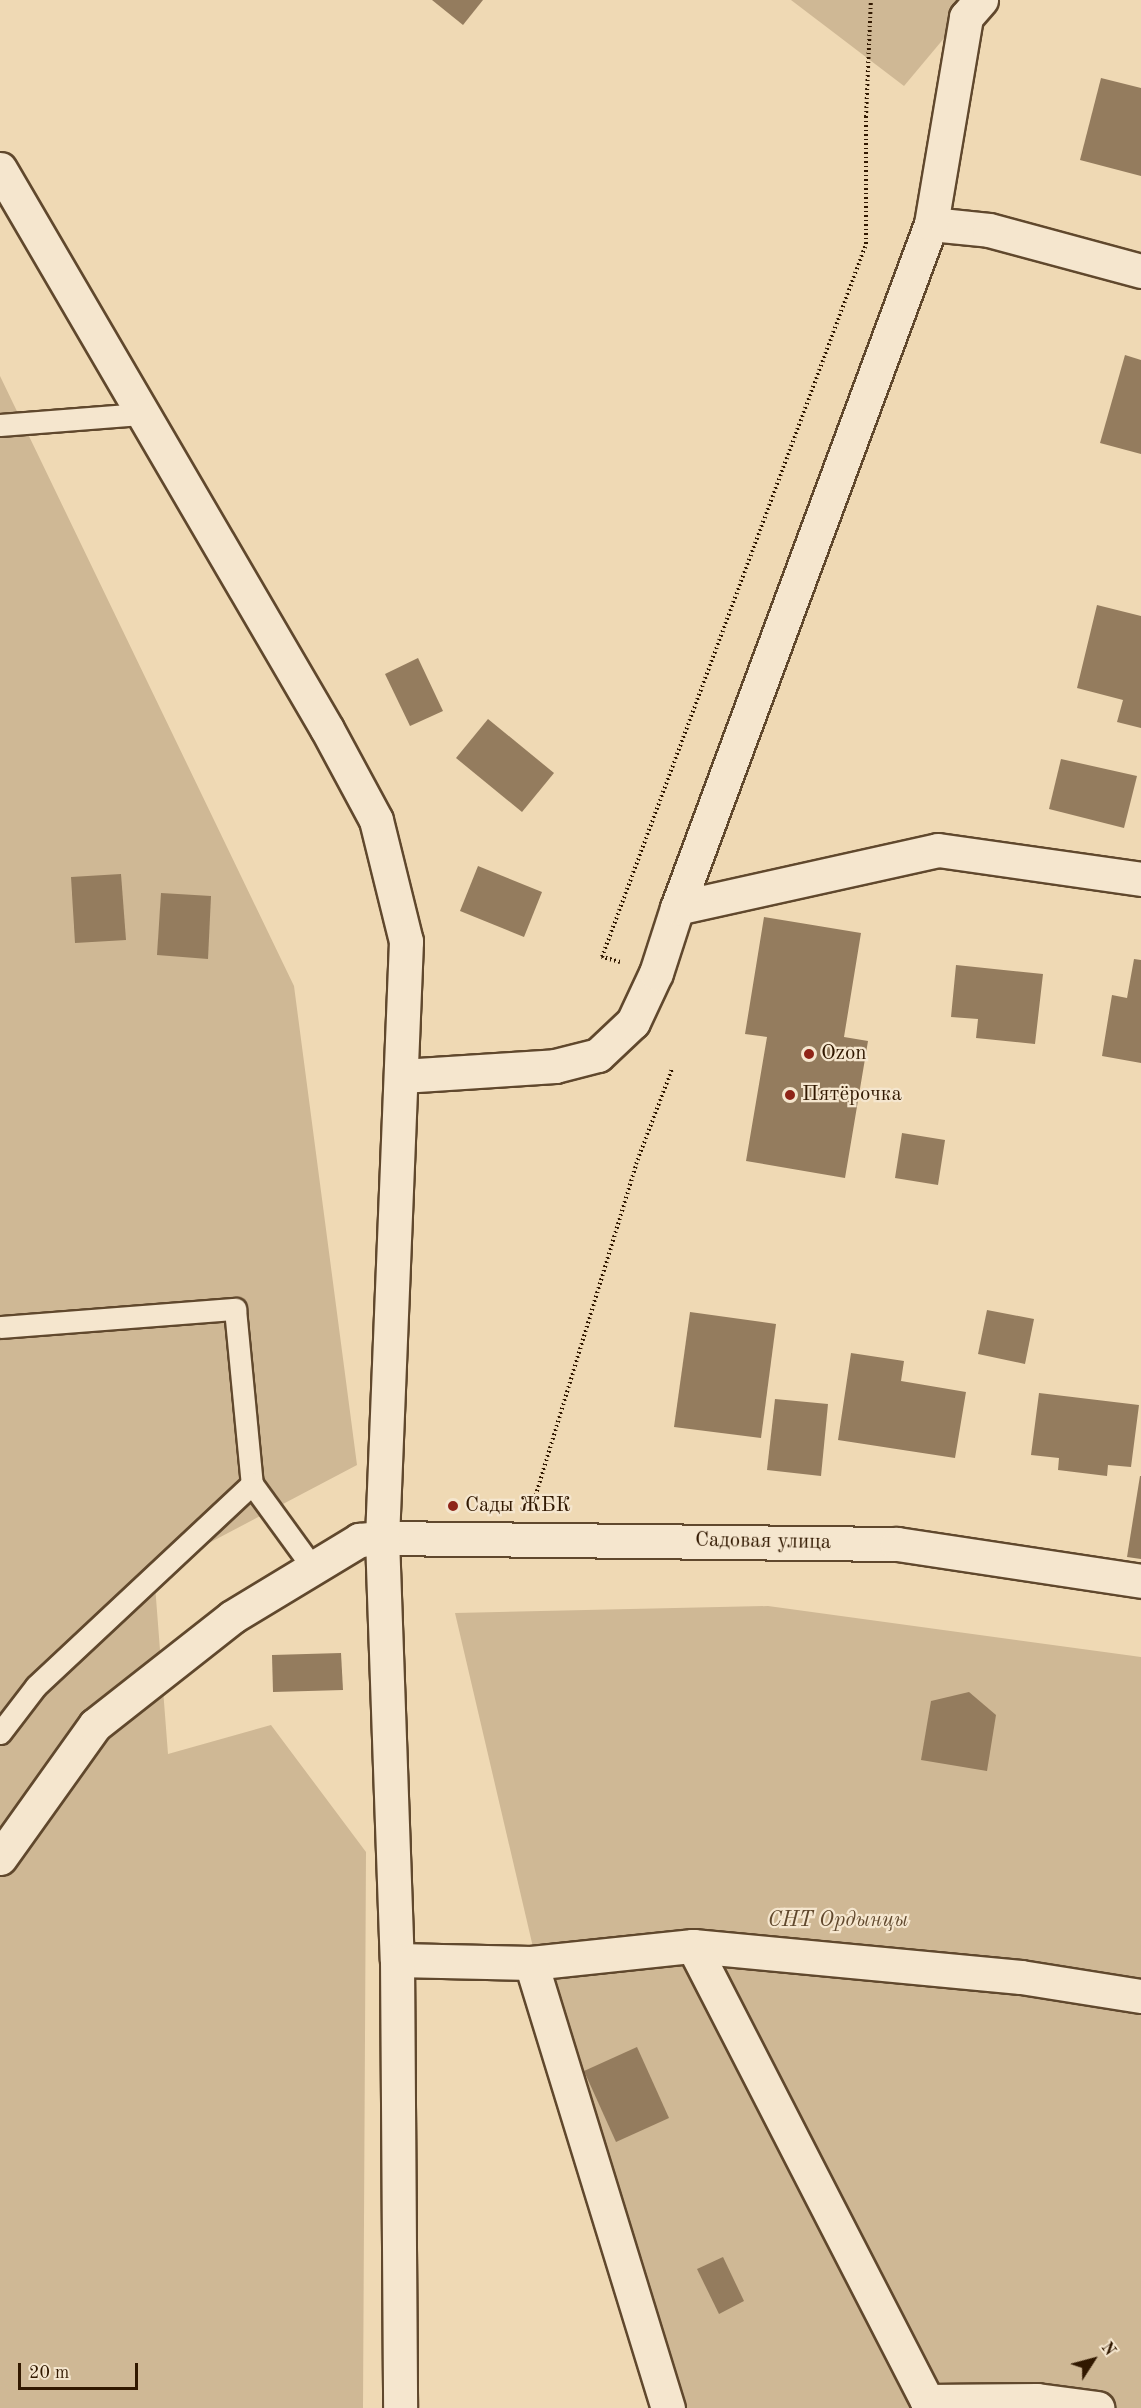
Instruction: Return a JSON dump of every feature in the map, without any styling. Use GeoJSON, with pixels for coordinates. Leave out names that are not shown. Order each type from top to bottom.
{"type":"FeatureCollection","features":[{"type":"Feature","properties":{"kind":"street"},"geometry":{"type":"LineString","coordinates":[[402,1076],[555,1066],[598,1056],[633,1022],[656,973],[677,908],[931,224],[966,17],[981,0]]}},
{"type":"Feature","properties":{"kind":"street"},"geometry":{"type":"LineString","coordinates":[[0,169],[321,719],[376,820],[406,941],[382,1538],[397,1959],[400,2408]]}},
{"type":"Feature","properties":{"kind":"street"},"geometry":{"type":"LineString","coordinates":[[931,224],[989,230],[1141,271]]}},
{"type":"Feature","properties":{"kind":"street"},"geometry":{"type":"LineString","coordinates":[[677,908],[938,850],[1141,879]]}},
{"type":"Feature","properties":{"kind":"street","name":"Садовая улица"},"geometry":{"type":"LineString","coordinates":[[0,1858],[95,1725],[232,1617],[359,1540],[382,1538],[523,1539],[897,1544],[1141,1581]]}},
{"type":"Feature","properties":{"kind":"street"},"geometry":{"type":"LineString","coordinates":[[397,1959],[531,1963],[693,1946],[1021,1977],[1141,1996]]}},
{"type":"Feature","properties":{"kind":"street"},"geometry":{"type":"LineString","coordinates":[[693,1946],[931,2404],[1037,2400],[1097,2408]]}},
{"type":"Feature","properties":{"kind":"street"},"geometry":{"type":"LineString","coordinates":[[531,1963],[668,2408]]}},
{"type":"Feature","properties":{"kind":"lane"},"geometry":{"type":"LineString","coordinates":[[0,425],[141,414]]}},
{"type":"Feature","properties":{"kind":"lane"},"geometry":{"type":"LineString","coordinates":[[0,1327],[235,1309],[252,1484],[313,1568]]}},
{"type":"Feature","properties":{"kind":"lane"},"geometry":{"type":"LineString","coordinates":[[0,1733],[36,1686],[252,1484]]}},
{"type":"Feature","properties":{"kind":"path"},"geometry":{"type":"LineString","coordinates":[[656,973],[602,957],[866,244],[866,117],[872,0]]}},
{"type":"Feature","properties":{"kind":"path"},"geometry":{"type":"LineString","coordinates":[[523,1539],[636,1164],[672,1069]]}},
{"type":"Feature","properties":{"kind":"green space"},"geometry":{"type":"Polygon","coordinates":[[[791,0],[976,0],[904,86],[791,0]]]}},
{"type":"Feature","properties":{"kind":"green space"},"geometry":{"type":"Polygon","coordinates":[[[0,376],[294,986],[357,1465],[154,1572],[168,1754],[271,1725],[366,1852],[363,2408],[0,2408],[0,376]]]}},
{"type":"Feature","properties":{"kind":"green space","name":"СНТ Ордынцы"},"geometry":{"type":"Polygon","coordinates":[[[768,1606],[1141,1657],[1141,2408],[678,2408],[585,2170],[455,1613],[768,1606]]]}},
{"type":"Feature","properties":{"kind":"building"},"geometry":{"type":"Polygon","coordinates":[[[432,0],[483,0],[463,25],[432,0]]]}},
{"type":"Feature","properties":{"kind":"building"},"geometry":{"type":"Polygon","coordinates":[[[1101,78],[1141,88],[1141,176],[1080,160],[1101,78]]]}},
{"type":"Feature","properties":{"kind":"building"},"geometry":{"type":"Polygon","coordinates":[[[1125,355],[1141,360],[1141,454],[1100,443],[1125,355]]]}},
{"type":"Feature","properties":{"kind":"building"},"geometry":{"type":"Polygon","coordinates":[[[1097,605],[1141,616],[1141,728],[1117,722],[1123,700],[1077,688],[1097,605]]]}},
{"type":"Feature","properties":{"kind":"building"},"geometry":{"type":"Polygon","coordinates":[[[418,658],[443,711],[410,726],[385,674],[418,658]]]}},
{"type":"Feature","properties":{"kind":"building"},"geometry":{"type":"Polygon","coordinates":[[[488,719],[554,773],[522,812],[456,758],[488,719]]]}},
{"type":"Feature","properties":{"kind":"building"},"geometry":{"type":"Polygon","coordinates":[[[1061,759],[1137,776],[1124,828],[1049,809],[1061,759]]]}},
{"type":"Feature","properties":{"kind":"building"},"geometry":{"type":"Polygon","coordinates":[[[478,866],[542,892],[524,937],[460,911],[478,866]]]}},
{"type":"Feature","properties":{"kind":"building"},"geometry":{"type":"Polygon","coordinates":[[[121,874],[126,940],[75,943],[71,877],[121,874]]]}},
{"type":"Feature","properties":{"kind":"building"},"geometry":{"type":"Polygon","coordinates":[[[161,893],[211,896],[208,959],[157,955],[161,893]]]}},
{"type":"Feature","properties":{"kind":"building"},"geometry":{"type":"Polygon","coordinates":[[[764,917],[861,933],[844,1037],[868,1041],[845,1178],[746,1161],[767,1037],[745,1034],[764,917]]]}},
{"type":"Feature","properties":{"kind":"building"},"geometry":{"type":"Polygon","coordinates":[[[1134,959],[1141,960],[1141,1063],[1102,1056],[1112,995],[1127,998],[1134,959]]]}},
{"type":"Feature","properties":{"kind":"building"},"geometry":{"type":"Polygon","coordinates":[[[956,965],[1043,974],[1035,1044],[976,1038],[978,1019],[951,1017],[956,965]]]}},
{"type":"Feature","properties":{"kind":"building"},"geometry":{"type":"Polygon","coordinates":[[[902,1133],[945,1140],[938,1185],[895,1178],[902,1133]]]}},
{"type":"Feature","properties":{"kind":"building"},"geometry":{"type":"Polygon","coordinates":[[[987,1310],[1034,1319],[1025,1364],[978,1354],[987,1310]]]}},
{"type":"Feature","properties":{"kind":"building"},"geometry":{"type":"Polygon","coordinates":[[[690,1312],[776,1324],[761,1438],[674,1427],[690,1312]]]}},
{"type":"Feature","properties":{"kind":"building"},"geometry":{"type":"Polygon","coordinates":[[[851,1353],[904,1361],[901,1381],[966,1392],[955,1458],[838,1440],[851,1353]]]}},
{"type":"Feature","properties":{"kind":"building"},"geometry":{"type":"Polygon","coordinates":[[[1039,1393],[1139,1405],[1131,1467],[1108,1465],[1107,1476],[1058,1470],[1059,1458],[1031,1455],[1039,1393]]]}},
{"type":"Feature","properties":{"kind":"building"},"geometry":{"type":"Polygon","coordinates":[[[775,1399],[828,1404],[821,1476],[767,1470],[775,1399]]]}},
{"type":"Feature","properties":{"kind":"building"},"geometry":{"type":"Polygon","coordinates":[[[1141,1476],[1141,1559],[1127,1557],[1141,1476]]]}},
{"type":"Feature","properties":{"kind":"building"},"geometry":{"type":"Polygon","coordinates":[[[341,1653],[343,1690],[273,1692],[272,1655],[341,1653]]]}},
{"type":"Feature","properties":{"kind":"building"},"geometry":{"type":"Polygon","coordinates":[[[969,1692],[996,1715],[987,1771],[921,1760],[931,1701],[969,1692]]]}},
{"type":"Feature","properties":{"kind":"building"},"geometry":{"type":"Polygon","coordinates":[[[637,2047],[669,2118],[616,2142],[584,2071],[637,2047]]]}},
{"type":"Feature","properties":{"kind":"building"},"geometry":{"type":"Polygon","coordinates":[[[723,2257],[744,2301],[719,2314],[697,2269],[723,2257]]]}},
{"type":"Feature","properties":{"kind":"place","name":"Ozon"},"geometry":{"type":"Point","coordinates":[809,1054]}},
{"type":"Feature","properties":{"kind":"place","name":"Пятёрочка"},"geometry":{"type":"Point","coordinates":[790,1095]}},
{"type":"Feature","properties":{"kind":"place","name":"Сады ЖБК"},"geometry":{"type":"Point","coordinates":[453,1506]}}]}
